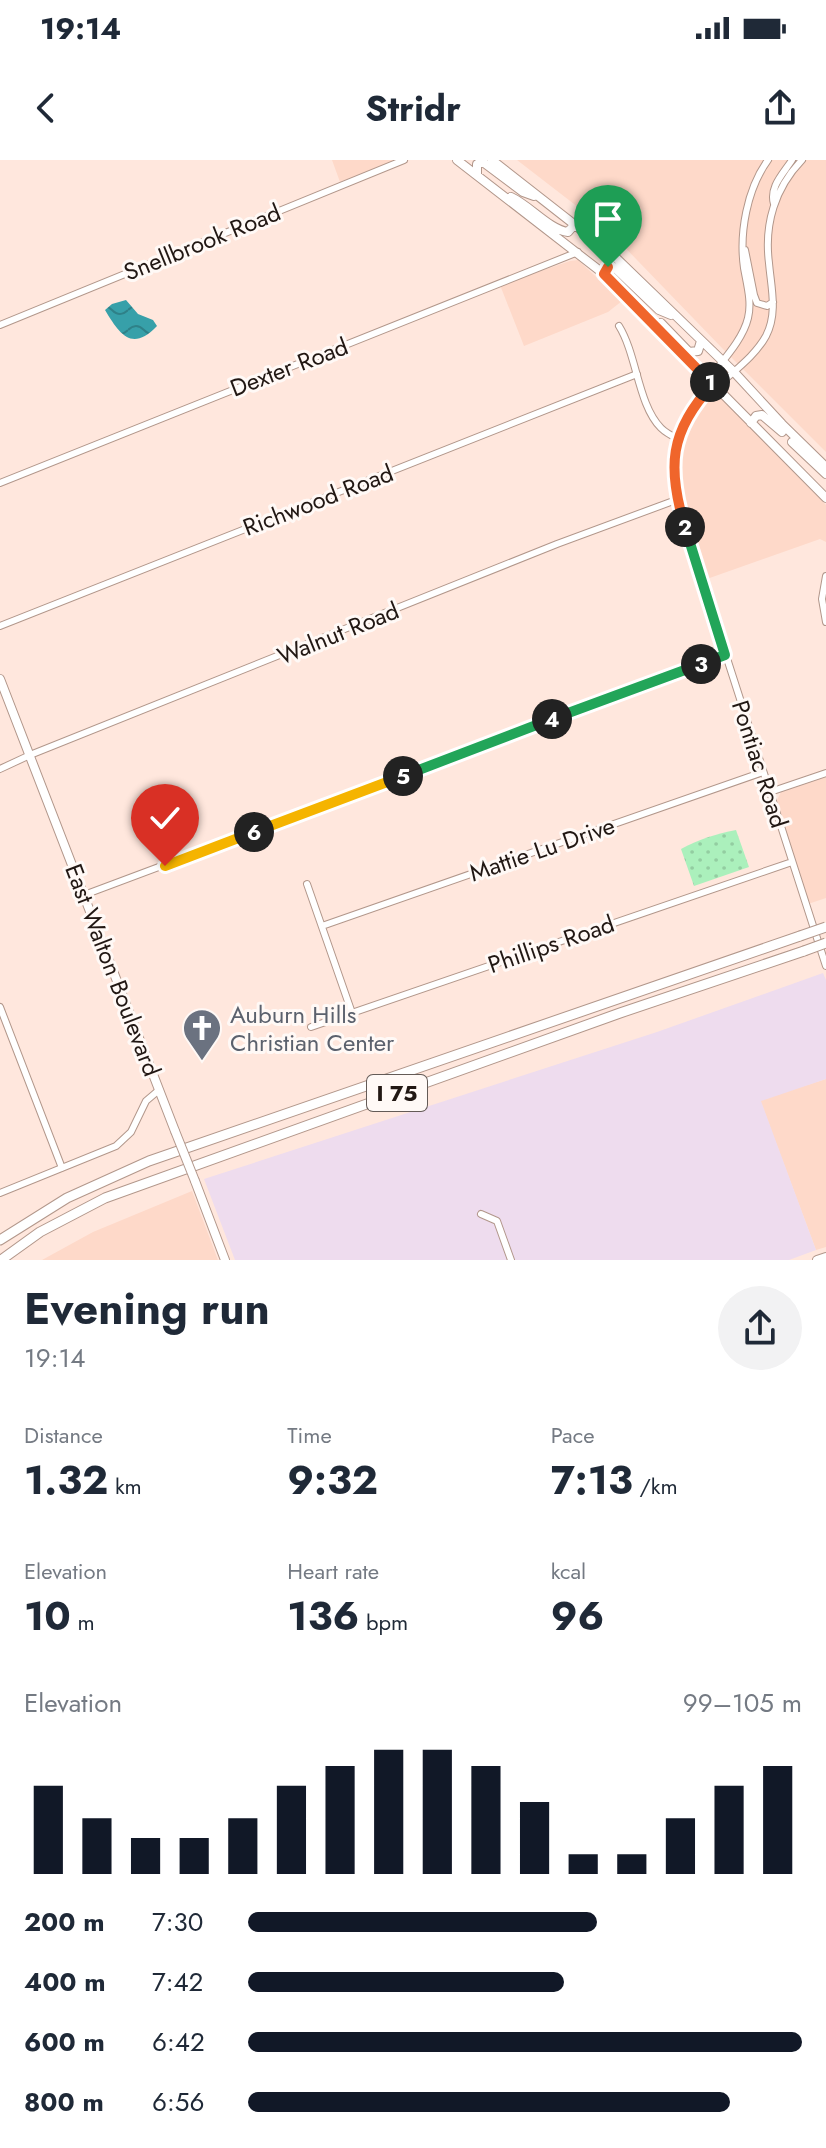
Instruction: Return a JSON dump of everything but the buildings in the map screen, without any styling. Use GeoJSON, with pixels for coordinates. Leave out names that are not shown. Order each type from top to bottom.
{"type":"FeatureCollection","features":[{"type":"Feature","properties":{"kind":"highway","name":"I 75"},"geometry":{"type":"LineString","coordinates":[[0,1240],[67,1198],[149,1161],[826,927]]}},
{"type":"Feature","properties":{"kind":"highway","name":"I 75"},"geometry":{"type":"LineString","coordinates":[[1,1260],[40,1232],[105,1198],[620,1013],[826,943]]}},
{"type":"Feature","properties":{"kind":"main road"},"geometry":{"type":"LineString","coordinates":[[457,160],[604,274],[824,495]]}},
{"type":"Feature","properties":{"kind":"main road"},"geometry":{"type":"LineString","coordinates":[[492,160],[612,254],[723,361],[826,467]]}},
{"type":"Feature","properties":{"kind":"main road"},"geometry":{"type":"LineString","coordinates":[[477,175],[477,164],[483,162],[523,192],[542,199]]}},
{"type":"Feature","properties":{"kind":"main road"},"geometry":{"type":"LineString","coordinates":[[496,190],[520,201],[560,231],[568,232],[575,224]]}},
{"type":"Feature","properties":{"kind":"main road"},"geometry":{"type":"LineString","coordinates":[[604,274],[608,267],[614,267],[659,310],[676,316]]}},
{"type":"Feature","properties":{"kind":"main road"},"geometry":{"type":"LineString","coordinates":[[640,310],[654,316],[689,352],[698,351],[701,341]]}},
{"type":"Feature","properties":{"kind":"main road"},"geometry":{"type":"LineString","coordinates":[[751,423],[756,416],[766,416],[826,474]]}},
{"type":"Feature","properties":{"kind":"main road","name":"East Walton Boulevard"},"geometry":{"type":"LineString","coordinates":[[0,679],[225,1260]]}},
{"type":"Feature","properties":{"kind":"main road"},"geometry":{"type":"LineString","coordinates":[[817,1260],[826,1257]]}},
{"type":"Feature","properties":{"kind":"street","name":"Snellbrook Road"},"geometry":{"type":"LineString","coordinates":[[0,325],[404,160]]}},
{"type":"Feature","properties":{"kind":"street"},"geometry":{"type":"LineString","coordinates":[[768,160],[756,184],[743,231],[749,317],[711,376],[713,384],[719,385],[734,372],[767,335],[774,302],[767,240],[774,204],[790,172],[802,160]]}},
{"type":"Feature","properties":{"kind":"street"},"geometry":{"type":"LineString","coordinates":[[774,204],[772,195],[792,160]]}},
{"type":"Feature","properties":{"kind":"street"},"geometry":{"type":"LineString","coordinates":[[743,247],[747,252],[757,303],[767,306],[774,302]]}},
{"type":"Feature","properties":{"kind":"street","name":"Dexter Road"},"geometry":{"type":"LineString","coordinates":[[0,483],[578,252]]}},
{"type":"Feature","properties":{"kind":"street"},"geometry":{"type":"LineString","coordinates":[[619,326],[627,339],[652,417],[663,430],[678,439]]}},
{"type":"Feature","properties":{"kind":"street","name":"Richwood Road"},"geometry":{"type":"LineString","coordinates":[[0,626],[637,374]]}},
{"type":"Feature","properties":{"kind":"street","name":"Pontiac Road"},"geometry":{"type":"LineString","coordinates":[[713,384],[697,401],[678,439],[673,468],[676,500],[826,966]]}},
{"type":"Feature","properties":{"kind":"street","name":"Walnut Road"},"geometry":{"type":"LineString","coordinates":[[0,769],[557,544],[676,500]]}},
{"type":"Feature","properties":{"kind":"street"},"geometry":{"type":"LineString","coordinates":[[826,576],[822,599],[826,622]]}},
{"type":"Feature","properties":{"kind":"street"},"geometry":{"type":"LineString","coordinates":[[84,895],[725,655]]}},
{"type":"Feature","properties":{"kind":"street","name":"Mattie Lu Drive"},"geometry":{"type":"LineString","coordinates":[[322,926],[763,772]]}},
{"type":"Feature","properties":{"kind":"street"},"geometry":{"type":"LineString","coordinates":[[770,792],[826,773]]}},
{"type":"Feature","properties":{"kind":"street","name":"Phillips Road"},"geometry":{"type":"LineString","coordinates":[[311,1027],[792,862]]}},
{"type":"Feature","properties":{"kind":"street"},"geometry":{"type":"LineString","coordinates":[[307,884],[352,1013]]}},
{"type":"Feature","properties":{"kind":"street"},"geometry":{"type":"LineString","coordinates":[[0,1007],[62,1168]]}},
{"type":"Feature","properties":{"kind":"street"},"geometry":{"type":"LineString","coordinates":[[0,1193],[116,1146],[131,1132],[146,1101],[159,1090]]}},
{"type":"Feature","properties":{"kind":"street"},"geometry":{"type":"LineString","coordinates":[[481,1214],[497,1221],[511,1260]]}},
{"type":"Feature","properties":{"kind":"shaded area"},"geometry":{"type":"Polygon","coordinates":[[[332,160],[396,160],[340,182],[332,160]]]}},
{"type":"Feature","properties":{"kind":"shaded area"},"geometry":{"type":"Polygon","coordinates":[[[517,160],[826,160],[826,452],[609,231],[517,160]]]}},
{"type":"Feature","properties":{"kind":"shaded area"},"geometry":{"type":"Polygon","coordinates":[[[578,260],[622,301],[608,312],[524,346],[500,285],[578,260]]]}},
{"type":"Feature","properties":{"kind":"shaded area"},"geometry":{"type":"Polygon","coordinates":[[[716,396],[826,505],[826,542],[820,539],[704,580],[679,497],[677,475],[681,448],[695,415],[707,400],[716,396]]]}},
{"type":"Feature","properties":{"kind":"shaded area"},"geometry":{"type":"Polygon","coordinates":[[[826,777],[826,898],[808,904],[777,800],[781,792],[826,777]]]}},
{"type":"Feature","properties":{"kind":"shaded area"},"geometry":{"type":"Polygon","coordinates":[[[823,973],[826,980],[826,1079],[761,1101],[816,1250],[789,1260],[235,1260],[204,1179],[657,1032],[823,973]]]}},
{"type":"Feature","properties":{"kind":"shaded area"},"geometry":{"type":"Polygon","coordinates":[[[826,1079],[826,1247],[816,1250],[760,1100],[826,1079]]]}},
{"type":"Feature","properties":{"kind":"shaded area"},"geometry":{"type":"Polygon","coordinates":[[[192,1191],[218,1260],[42,1260],[93,1232],[192,1191]]]}},
{"type":"Feature","properties":{"kind":"green space"},"geometry":{"type":"Polygon","coordinates":[[[736,830],[749,867],[694,886],[681,849],[708,837],[736,830]]]}},
{"type":"Feature","properties":{"kind":"water"},"geometry":{"type":"Polygon","coordinates":[[[126,300],[138,314],[153,320],[157,326],[140,338],[134,339],[121,333],[105,310],[112,304],[126,300]]]}},
{"type":"Feature","properties":{"kind":"place","name":"Auburn Hills Christian Center"},"geometry":{"type":"Point","coordinates":[202,1062]}},
{"type":"Feature","properties":{"kind":"route"},"geometry":{"type":"LineString","coordinates":[[165,866],[725,655],[676,500],[673,481],[678,439],[697,401],[713,384],[604,274],[608,267]]}}]}
